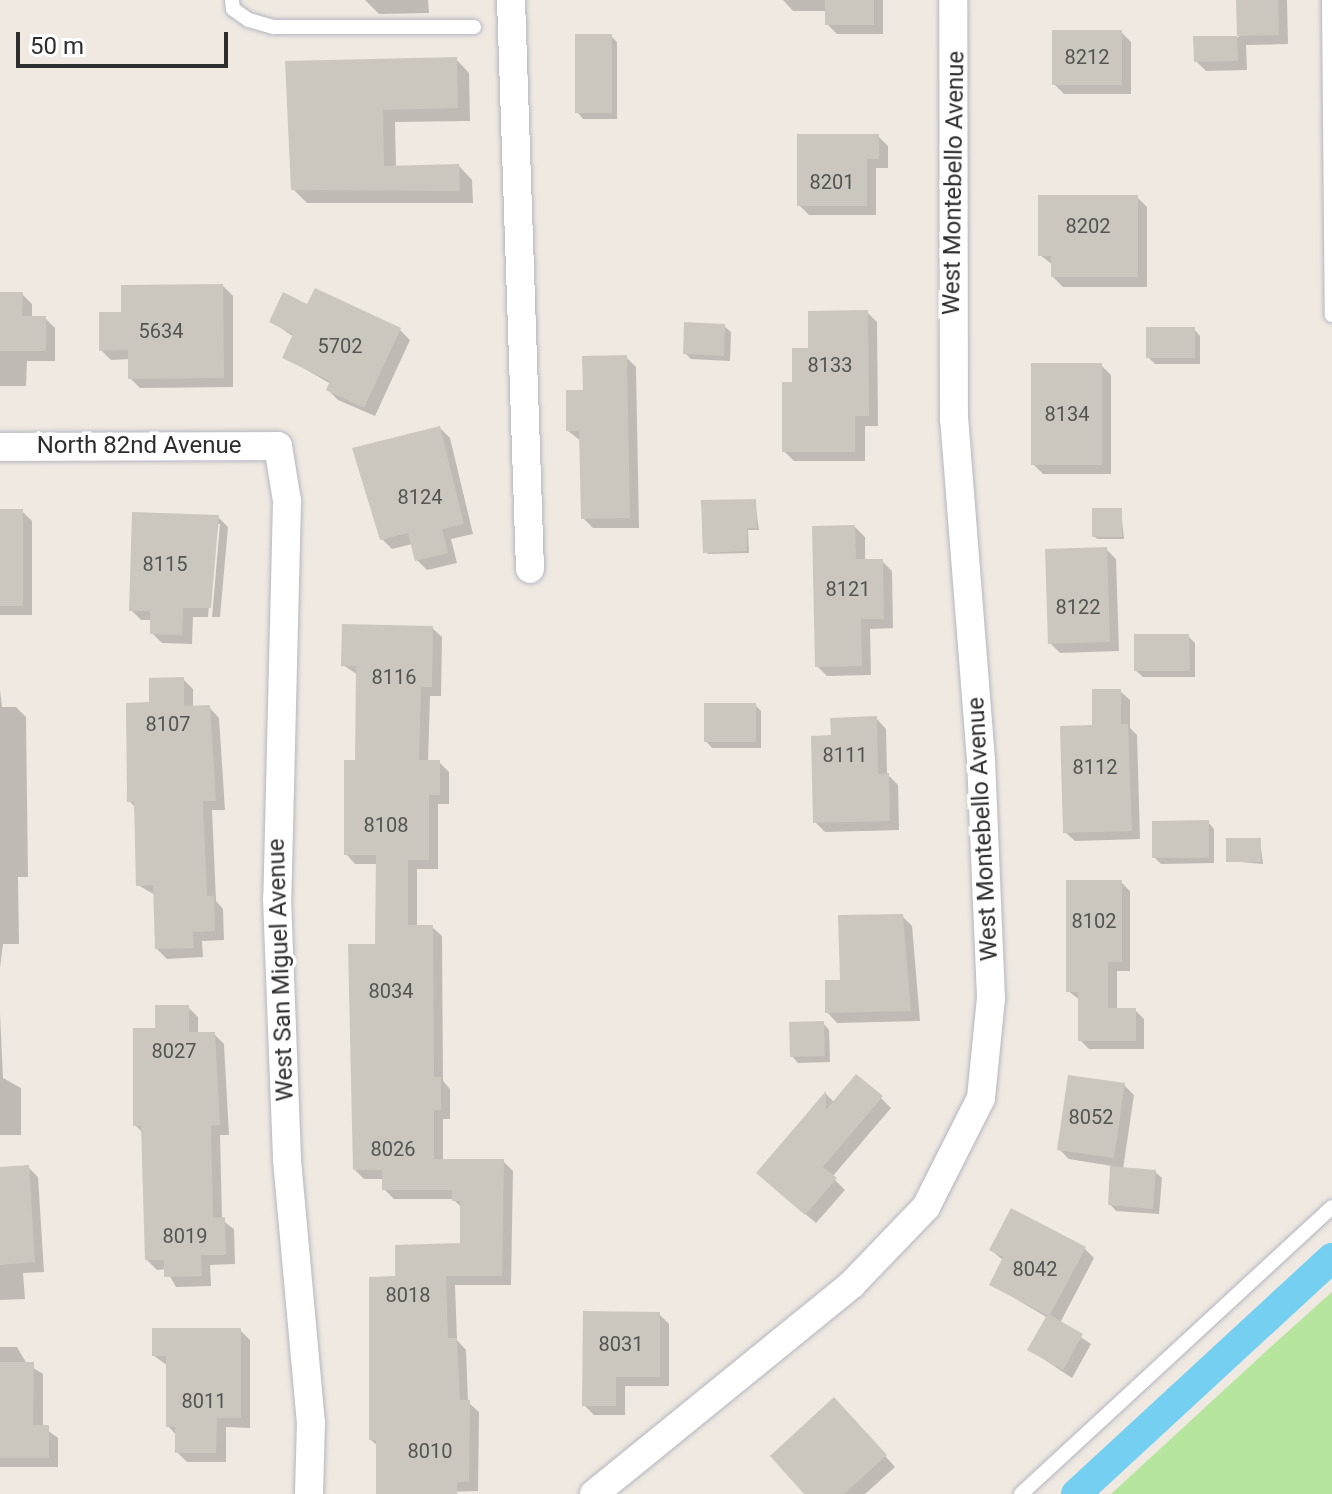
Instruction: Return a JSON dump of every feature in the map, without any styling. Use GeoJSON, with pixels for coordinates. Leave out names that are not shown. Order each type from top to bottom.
{"type":"FeatureCollection","features":[{"type":"Feature","properties":{"kind":"street"},"geometry":{"type":"LineString","coordinates":[[511,0],[530,569]]}},
{"type":"Feature","properties":{"kind":"street","name":"West Montebello Avenue"},"geometry":{"type":"LineString","coordinates":[[594,1494],[852,1284],[926,1207],[981,1098],[991,998],[981,760],[954,420],[953,0]]}},
{"type":"Feature","properties":{"kind":"street","name":"North 82nd Avenue"},"geometry":{"type":"LineString","coordinates":[[0,447],[278,446]]}},
{"type":"Feature","properties":{"kind":"street","name":"West San Miguel Avenue"},"geometry":{"type":"LineString","coordinates":[[278,446],[287,501],[278,913],[287,1160],[311,1422],[309,1494]]}},
{"type":"Feature","properties":{"kind":"lane"},"geometry":{"type":"LineString","coordinates":[[232,0],[233,9],[249,20],[274,27],[474,27]]}},
{"type":"Feature","properties":{"kind":"lane"},"geometry":{"type":"LineString","coordinates":[[1329,0],[1332,315]]}},
{"type":"Feature","properties":{"kind":"lane"},"geometry":{"type":"LineString","coordinates":[[1021,1494],[1332,1207]]}},
{"type":"Feature","properties":{"kind":"green space"},"geometry":{"type":"Polygon","coordinates":[[[1332,1292],[1332,1494],[1111,1494],[1275,1343],[1332,1292]]]}},
{"type":"Feature","properties":{"kind":"building"},"geometry":{"type":"Polygon","coordinates":[[[825,0],[874,0],[874,25],[825,25],[825,0]]]}},
{"type":"Feature","properties":{"kind":"building"},"geometry":{"type":"Polygon","coordinates":[[[1236,0],[1278,0],[1279,35],[1237,36],[1236,0]]]}},
{"type":"Feature","properties":{"kind":"building"},"geometry":{"type":"Polygon","coordinates":[[[1052,30],[1122,30],[1122,85],[1052,85],[1052,30]]]}},
{"type":"Feature","properties":{"kind":"building"},"geometry":{"type":"Polygon","coordinates":[[[575,34],[612,34],[612,113],[575,113],[575,34]]]}},
{"type":"Feature","properties":{"kind":"building"},"geometry":{"type":"Polygon","coordinates":[[[1193,36],[1237,36],[1238,61],[1194,62],[1193,36]]]}},
{"type":"Feature","properties":{"kind":"building"},"geometry":{"type":"Polygon","coordinates":[[[457,57],[458,108],[383,110],[384,166],[459,164],[460,191],[291,190],[285,61],[457,57]]]}},
{"type":"Feature","properties":{"kind":"building"},"geometry":{"type":"Polygon","coordinates":[[[797,134],[879,134],[879,159],[867,159],[867,206],[797,206],[797,134]]]}},
{"type":"Feature","properties":{"kind":"building"},"geometry":{"type":"Polygon","coordinates":[[[1038,195],[1138,195],[1138,277],[1051,277],[1051,256],[1038,256],[1038,195]]]}},
{"type":"Feature","properties":{"kind":"building"},"geometry":{"type":"Polygon","coordinates":[[[223,284],[224,378],[128,379],[128,350],[99,351],[99,312],[121,312],[121,285],[223,284]]]}},
{"type":"Feature","properties":{"kind":"building"},"geometry":{"type":"Polygon","coordinates":[[[315,288],[401,328],[364,408],[326,390],[330,381],[282,358],[293,334],[269,322],[283,292],[307,304],[315,288]]]}},
{"type":"Feature","properties":{"kind":"building"},"geometry":{"type":"Polygon","coordinates":[[[0,292],[23,292],[22,316],[46,316],[46,351],[0,351],[0,292]]]}},
{"type":"Feature","properties":{"kind":"building"},"geometry":{"type":"Polygon","coordinates":[[[868,310],[869,416],[855,416],[855,452],[782,452],[782,382],[792,382],[792,348],[808,348],[808,311],[868,310]]]}},
{"type":"Feature","properties":{"kind":"building"},"geometry":{"type":"Polygon","coordinates":[[[684,322],[725,324],[724,356],[683,354],[684,322]]]}},
{"type":"Feature","properties":{"kind":"building"},"geometry":{"type":"Polygon","coordinates":[[[1146,327],[1195,327],[1195,358],[1146,358],[1146,327]]]}},
{"type":"Feature","properties":{"kind":"building"},"geometry":{"type":"Polygon","coordinates":[[[627,355],[630,518],[581,519],[579,431],[566,431],[566,390],[583,390],[582,356],[627,355]]]}},
{"type":"Feature","properties":{"kind":"building"},"geometry":{"type":"Polygon","coordinates":[[[1031,363],[1102,363],[1102,465],[1031,465],[1031,363]]]}},
{"type":"Feature","properties":{"kind":"building"},"geometry":{"type":"Polygon","coordinates":[[[440,426],[464,524],[442,529],[448,553],[415,561],[408,533],[380,540],[352,448],[440,426]]]}},
{"type":"Feature","properties":{"kind":"building"},"geometry":{"type":"Polygon","coordinates":[[[756,499],[757,528],[747,528],[747,551],[703,553],[701,500],[756,499]]]}},
{"type":"Feature","properties":{"kind":"building"},"geometry":{"type":"Polygon","coordinates":[[[1092,508],[1122,508],[1122,537],[1092,537],[1092,508]]]}},
{"type":"Feature","properties":{"kind":"building"},"geometry":{"type":"Polygon","coordinates":[[[0,509],[23,509],[23,606],[0,606],[0,509]]]}},
{"type":"Feature","properties":{"kind":"building"},"geometry":{"type":"Polygon","coordinates":[[[132,512],[219,515],[211,608],[183,608],[182,635],[150,634],[150,611],[129,611],[132,512]]]}},
{"type":"Feature","properties":{"kind":"building"},"geometry":{"type":"Polygon","coordinates":[[[855,525],[856,559],[883,559],[884,619],[861,619],[862,666],[815,667],[812,526],[855,525]]]}},
{"type":"Feature","properties":{"kind":"building"},"geometry":{"type":"Polygon","coordinates":[[[1107,547],[1110,642],[1048,644],[1045,549],[1107,547]]]}},
{"type":"Feature","properties":{"kind":"building"},"geometry":{"type":"Polygon","coordinates":[[[342,624],[433,626],[432,687],[421,687],[419,760],[440,760],[440,795],[429,795],[429,860],[408,860],[408,925],[433,925],[434,1077],[441,1077],[441,1110],[434,1110],[434,1159],[504,1159],[502,1276],[446,1276],[448,1338],[457,1338],[460,1400],[470,1400],[469,1482],[457,1482],[457,1494],[376,1494],[376,1440],[369,1440],[369,1277],[395,1276],[395,1245],[460,1243],[460,1201],[452,1201],[452,1190],[382,1190],[382,1170],[353,1170],[348,944],[375,944],[376,855],[344,855],[344,760],[355,760],[356,666],[341,666],[342,624]]]}},
{"type":"Feature","properties":{"kind":"building"},"geometry":{"type":"Polygon","coordinates":[[[1134,634],[1189,634],[1190,671],[1134,671],[1134,634]]]}},
{"type":"Feature","properties":{"kind":"building"},"geometry":{"type":"Polygon","coordinates":[[[184,677],[184,706],[210,705],[216,801],[203,801],[207,896],[214,896],[215,931],[193,932],[194,948],[155,949],[153,885],[136,886],[134,802],[127,802],[126,703],[149,702],[149,678],[184,677]]]}},
{"type":"Feature","properties":{"kind":"building"},"geometry":{"type":"Polygon","coordinates":[[[1092,689],[1121,689],[1121,724],[1128,724],[1132,831],[1063,833],[1060,726],[1092,725],[1092,689]]]}},
{"type":"Feature","properties":{"kind":"building"},"geometry":{"type":"Polygon","coordinates":[[[704,703],[756,703],[756,742],[704,742],[704,703]]]}},
{"type":"Feature","properties":{"kind":"building"},"geometry":{"type":"Polygon","coordinates":[[[877,716],[878,774],[889,773],[890,821],[813,823],[811,736],[831,735],[830,718],[877,716]]]}},
{"type":"Feature","properties":{"kind":"building"},"geometry":{"type":"Polygon","coordinates":[[[1209,820],[1209,858],[1152,858],[1152,821],[1209,820]]]}},
{"type":"Feature","properties":{"kind":"building"},"geometry":{"type":"Polygon","coordinates":[[[1226,838],[1261,838],[1261,862],[1226,862],[1226,838]]]}},
{"type":"Feature","properties":{"kind":"building"},"geometry":{"type":"Polygon","coordinates":[[[1066,880],[1122,880],[1122,962],[1108,962],[1108,1008],[1136,1008],[1136,1041],[1078,1041],[1078,992],[1066,992],[1066,880]]]}},
{"type":"Feature","properties":{"kind":"building"},"geometry":{"type":"Polygon","coordinates":[[[903,914],[911,1011],[825,1013],[825,980],[840,980],[838,915],[903,914]]]}},
{"type":"Feature","properties":{"kind":"building"},"geometry":{"type":"Polygon","coordinates":[[[155,1005],[189,1005],[189,1032],[215,1032],[220,1125],[211,1126],[213,1218],[225,1217],[226,1255],[201,1255],[202,1276],[164,1277],[164,1260],[145,1260],[141,1126],[133,1126],[133,1028],[155,1028],[155,1005]]]}},
{"type":"Feature","properties":{"kind":"building"},"geometry":{"type":"Polygon","coordinates":[[[824,1021],[825,1056],[790,1057],[789,1022],[824,1021]]]}},
{"type":"Feature","properties":{"kind":"building"},"geometry":{"type":"Polygon","coordinates":[[[856,1074],[883,1096],[823,1167],[837,1178],[805,1215],[756,1173],[826,1091],[826,1110],[856,1074]]]}},
{"type":"Feature","properties":{"kind":"building"},"geometry":{"type":"Polygon","coordinates":[[[1068,1075],[1125,1083],[1114,1158],[1057,1150],[1068,1075]]]}},
{"type":"Feature","properties":{"kind":"building"},"geometry":{"type":"Polygon","coordinates":[[[29,1165],[35,1262],[0,1265],[0,1167],[29,1165]]]}},
{"type":"Feature","properties":{"kind":"building"},"geometry":{"type":"Polygon","coordinates":[[[1110,1166],[1156,1170],[1153,1209],[1108,1205],[1110,1166]]]}},
{"type":"Feature","properties":{"kind":"building"},"geometry":{"type":"Polygon","coordinates":[[[1011,1208],[1086,1247],[1050,1315],[1083,1334],[1063,1370],[1027,1350],[1047,1315],[989,1285],[1003,1257],[989,1250],[1011,1208]]]}},
{"type":"Feature","properties":{"kind":"building"},"geometry":{"type":"Polygon","coordinates":[[[583,1311],[660,1312],[660,1377],[616,1377],[616,1406],[582,1406],[583,1311]]]}},
{"type":"Feature","properties":{"kind":"building"},"geometry":{"type":"Polygon","coordinates":[[[152,1328],[241,1328],[241,1418],[217,1418],[216,1453],[175,1453],[175,1427],[166,1427],[166,1356],[152,1356],[152,1328]]]}},
{"type":"Feature","properties":{"kind":"building"},"geometry":{"type":"Polygon","coordinates":[[[0,1362],[34,1362],[33,1425],[49,1425],[49,1458],[0,1458],[0,1362]]]}},
{"type":"Feature","properties":{"kind":"building"},"geometry":{"type":"Polygon","coordinates":[[[834,1397],[887,1455],[844,1494],[804,1494],[770,1456],[834,1397]]]}},
{"type":"Feature","properties":{"kind":"waterway"},"geometry":{"type":"LineString","coordinates":[[1076,1494],[1332,1258]]}}]}
